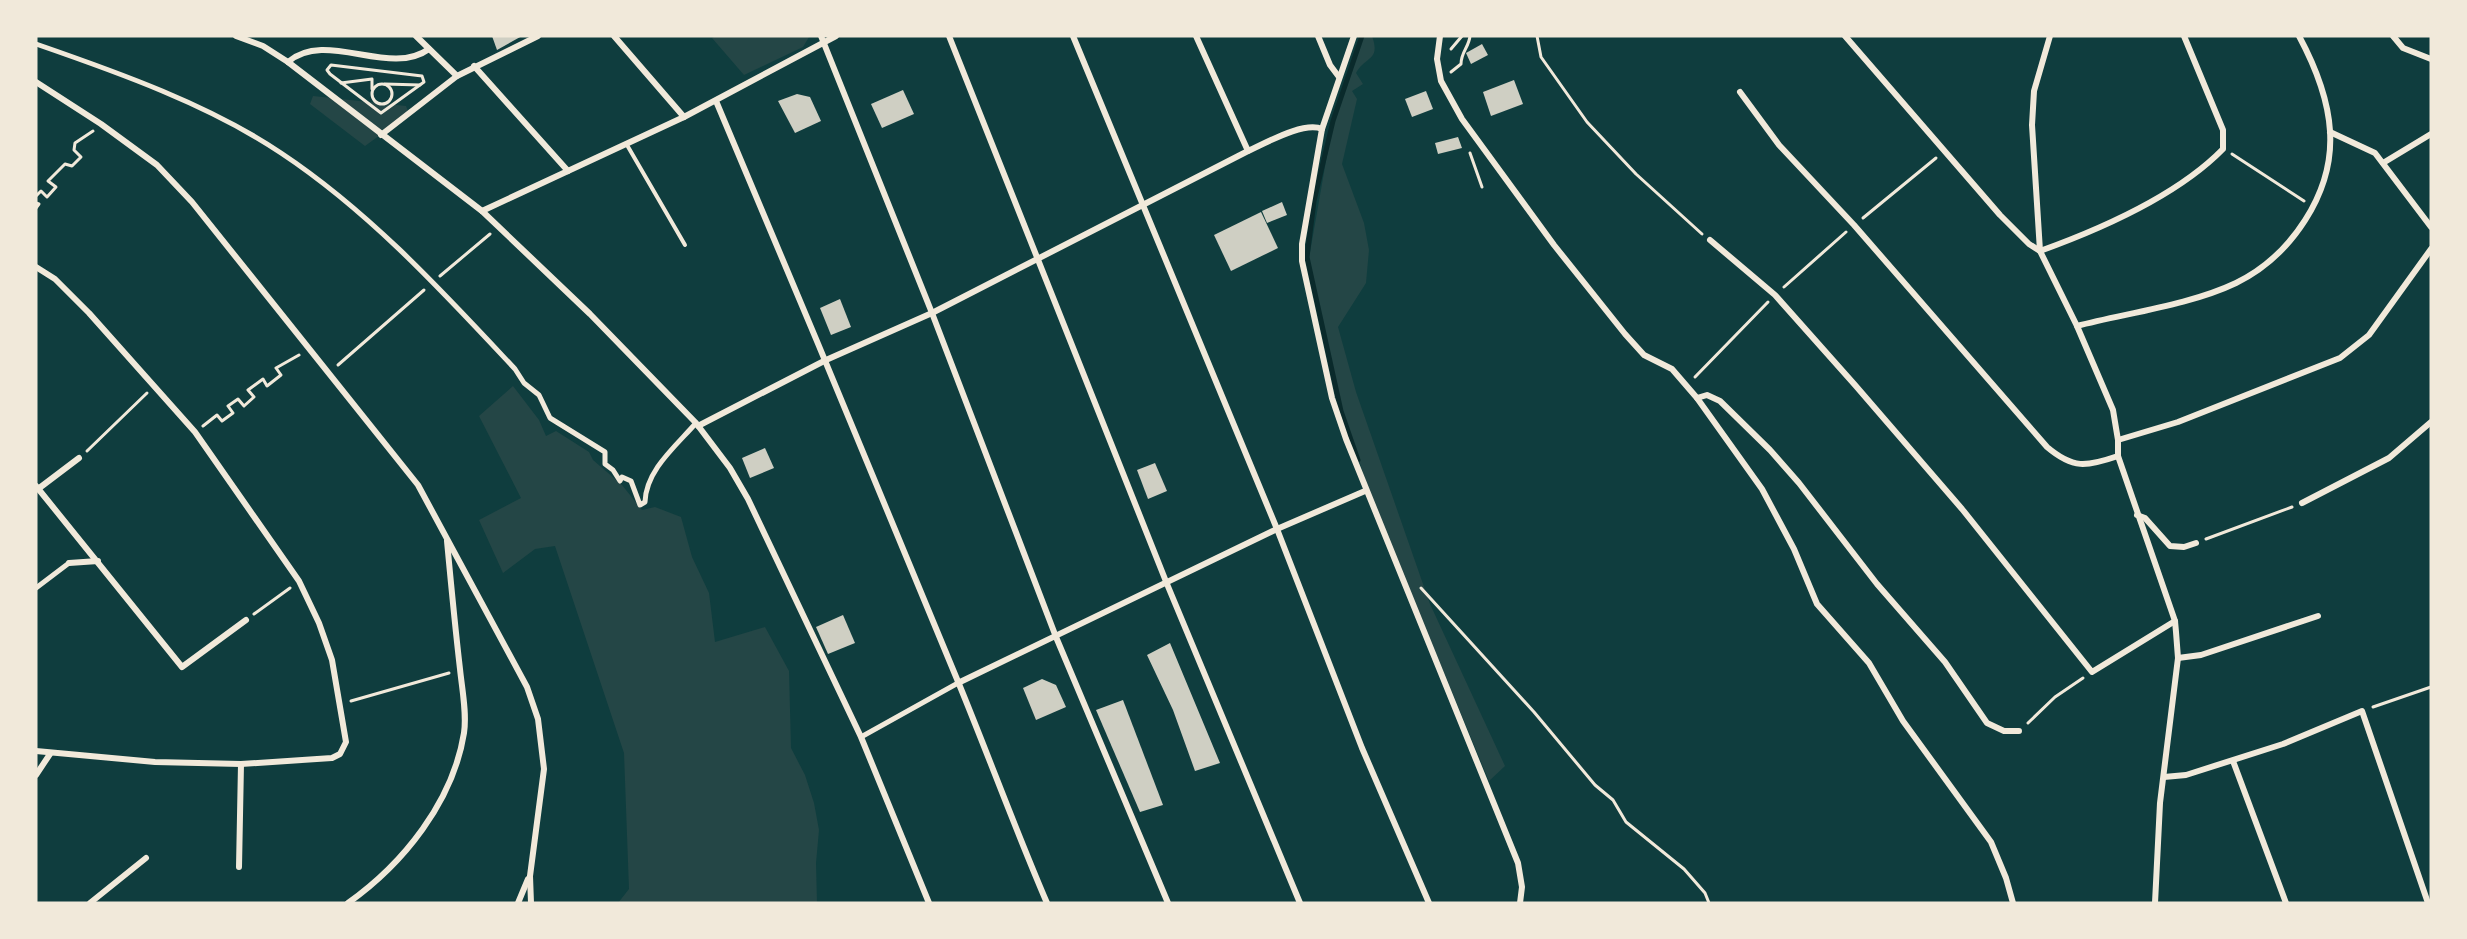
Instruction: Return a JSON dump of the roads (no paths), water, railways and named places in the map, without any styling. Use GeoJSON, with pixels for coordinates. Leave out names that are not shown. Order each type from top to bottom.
{"type":"FeatureCollection","features":[{"type":"Feature","properties":{"kind":"street"},"geometry":{"type":"LineString","coordinates":[[236,36],[262,46],[288,62],[482,211],[590,314],[697,425],[730,468],[748,499],[861,737],[929,903]]}},
{"type":"Feature","properties":{"kind":"street"},"geometry":{"type":"LineString","coordinates":[[416,36],[457,76]]}},
{"type":"Feature","properties":{"kind":"street"},"geometry":{"type":"LineString","coordinates":[[381,135],[457,76],[538,36]]}},
{"type":"Feature","properties":{"kind":"street"},"geometry":{"type":"LineString","coordinates":[[614,36],[684,117]]}},
{"type":"Feature","properties":{"kind":"street"},"geometry":{"type":"LineString","coordinates":[[482,211],[684,117],[716,101],[822,39],[836,36]]}},
{"type":"Feature","properties":{"kind":"street"},"geometry":{"type":"LineString","coordinates":[[949,36],[1167,584],[1300,903]]}},
{"type":"Feature","properties":{"kind":"street"},"geometry":{"type":"LineString","coordinates":[[1073,36],[1277,530],[1362,748],[1429,903]]}},
{"type":"Feature","properties":{"kind":"street"},"geometry":{"type":"LineString","coordinates":[[1197,36],[1248,151]]}},
{"type":"Feature","properties":{"kind":"street"},"geometry":{"type":"LineString","coordinates":[[1318,36],[1330,65],[1339,77]]}},
{"type":"Feature","properties":{"kind":"street"},"geometry":{"type":"LineString","coordinates":[[1354,36],[1322,129],[1302,244],[1302,261],[1332,398],[1365,491],[1518,863],[1522,887],[1520,903]]}},
{"type":"Feature","properties":{"kind":"street"},"geometry":{"type":"LineString","coordinates":[[1440,36],[1437,59],[1441,81],[1462,119],[1625,334],[1644,355],[1672,369],[1697,398],[1762,489],[1794,549],[1817,604],[1869,663],[1903,720],[1991,842],[2006,878],[2013,903]]}},
{"type":"Feature","properties":{"kind":"street"},"geometry":{"type":"LineString","coordinates":[[1845,36],[2000,215],[2029,244],[2040,251]]}},
{"type":"Feature","properties":{"kind":"street"},"geometry":{"type":"LineString","coordinates":[[2050,36],[2034,91],[2032,125],[2040,251],[2077,326],[2113,410],[2118,456],[2175,621],[2178,658],[2164,777],[2155,903]]}},
{"type":"Feature","properties":{"kind":"street"},"geometry":{"type":"LineString","coordinates":[[2040,251],[2079,237],[2167,192],[2223,149],[2223,130],[2184,36]]}},
{"type":"Feature","properties":{"kind":"street"},"geometry":{"type":"LineString","coordinates":[[2077,326],[2191,298],[2235,283],[2265,266],[2286,246],[2314,206],[2323,180],[2330,132],[2326,105],[2309,54],[2299,36]]}},
{"type":"Feature","properties":{"kind":"street"},"geometry":{"type":"LineString","coordinates":[[2393,36],[2403,48],[2431,59]]}},
{"type":"Feature","properties":{"kind":"street"},"geometry":{"type":"LineString","coordinates":[[822,39],[932,313],[1056,637],[1168,903]]}},
{"type":"Feature","properties":{"kind":"street"},"geometry":{"type":"LineString","coordinates":[[36,44],[161,91],[280,152],[334,191],[434,282],[515,369],[524,383],[539,395],[550,418],[605,452],[605,464],[613,470],[620,481],[622,477],[631,481],[640,506],[645,501],[645,488],[653,472],[697,425],[826,360],[932,313],[1248,151],[1289,133],[1307,128],[1322,129]]}},
{"type":"Feature","properties":{"kind":"street"},"geometry":{"type":"LineString","coordinates":[[288,62],[297,54],[318,51],[411,59],[429,50]]}},
{"type":"Feature","properties":{"kind":"street"},"geometry":{"type":"LineString","coordinates":[[474,66],[568,171]]}},
{"type":"Feature","properties":{"kind":"street"},"geometry":{"type":"LineString","coordinates":[[36,82],[101,124],[157,165],[192,202],[418,485],[528,687],[538,719],[544,769],[530,876],[531,903]]}},
{"type":"Feature","properties":{"kind":"street"},"geometry":{"type":"LineString","coordinates":[[1740,92],[1786,153],[1854,225],[2047,447],[2072,464],[2098,463],[2118,456]]}},
{"type":"Feature","properties":{"kind":"street"},"geometry":{"type":"LineString","coordinates":[[716,101],[826,360],[958,683],[1004,804],[1047,903]]}},
{"type":"Feature","properties":{"kind":"street"},"geometry":{"type":"LineString","coordinates":[[2330,132],[2375,153],[2431,227]]}},
{"type":"Feature","properties":{"kind":"street"},"geometry":{"type":"LineString","coordinates":[[2384,163],[2431,134]]}},
{"type":"Feature","properties":{"kind":"street"},"geometry":{"type":"LineString","coordinates":[[1710,240],[1775,295],[1962,508],[2092,672],[2175,621]]}},
{"type":"Feature","properties":{"kind":"street"},"geometry":{"type":"LineString","coordinates":[[2118,440],[2178,422],[2340,358],[2369,335],[2431,249]]}},
{"type":"Feature","properties":{"kind":"street"},"geometry":{"type":"LineString","coordinates":[[36,267],[55,279],[89,313],[195,432],[299,581],[319,623],[329,651],[341,704],[346,742],[340,754],[332,758],[241,764],[155,762],[36,751]]}},
{"type":"Feature","properties":{"kind":"street"},"geometry":{"type":"LineString","coordinates":[[1697,398],[1707,395],[1720,401],[1770,450],[1799,483],[1877,584],[1945,662],[1987,723],[2004,731],[2019,731]]}},
{"type":"Feature","properties":{"kind":"street"},"geometry":{"type":"LineString","coordinates":[[2302,503],[2389,458],[2431,422]]}},
{"type":"Feature","properties":{"kind":"street"},"geometry":{"type":"LineString","coordinates":[[79,458],[37,488],[182,667],[246,620]]}},
{"type":"Feature","properties":{"kind":"street"},"geometry":{"type":"LineString","coordinates":[[861,737],[958,683],[1277,530],[1365,491]]}},
{"type":"Feature","properties":{"kind":"street"},"geometry":{"type":"LineString","coordinates":[[2138,515],[2145,518],[2170,546],[2184,548],[2196,543]]}},
{"type":"Feature","properties":{"kind":"street"},"geometry":{"type":"LineString","coordinates":[[348,903],[376,883],[407,848],[440,800],[458,759],[464,730],[447,537]]}},
{"type":"Feature","properties":{"kind":"street"},"geometry":{"type":"LineString","coordinates":[[36,588],[69,563],[98,561]]}},
{"type":"Feature","properties":{"kind":"street"},"geometry":{"type":"LineString","coordinates":[[2178,658],[2201,655],[2318,616]]}},
{"type":"Feature","properties":{"kind":"street"},"geometry":{"type":"LineString","coordinates":[[2164,777],[2186,775],[2233,761],[2283,744],[2362,711],[2428,903]]}},
{"type":"Feature","properties":{"kind":"street"},"geometry":{"type":"LineString","coordinates":[[36,775],[50,754]]}},
{"type":"Feature","properties":{"kind":"street"},"geometry":{"type":"LineString","coordinates":[[2233,761],[2286,903]]}},
{"type":"Feature","properties":{"kind":"street"},"geometry":{"type":"LineString","coordinates":[[239,867],[241,764]]}},
{"type":"Feature","properties":{"kind":"street"},"geometry":{"type":"LineString","coordinates":[[90,903],[146,858]]}},
{"type":"Feature","properties":{"kind":"street"},"geometry":{"type":"LineString","coordinates":[[518,903],[530,876]]}},
{"type":"Feature","properties":{"kind":"lane"},"geometry":{"type":"LineString","coordinates":[[627,145],[685,245]]}},
{"type":"Feature","properties":{"kind":"waterway"},"geometry":{"type":"LineString","coordinates":[[1358,460],[1341,411],[1307,257],[1314,201],[1333,121],[1362,36]]}}]}
